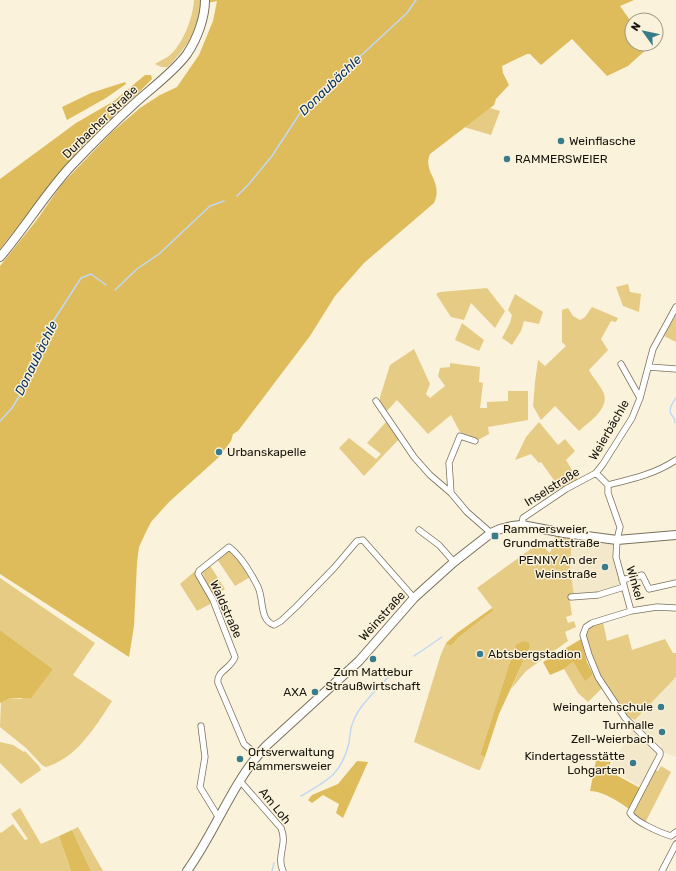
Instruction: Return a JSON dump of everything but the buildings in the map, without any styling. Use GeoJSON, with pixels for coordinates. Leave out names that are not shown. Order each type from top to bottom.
{"type":"FeatureCollection","features":[{"type":"Feature","properties":{"kind":"street","name":"Durbacher Straße"},"geometry":{"type":"LineString","coordinates":[[0,257],[70,167],[124,113],[163,79],[186,54],[198,32],[205,7],[205,0]]}},
{"type":"Feature","properties":{"kind":"street","name":"Weierbächle"},"geometry":{"type":"LineString","coordinates":[[596,473],[632,418],[640,398],[653,348],[676,307]]}},
{"type":"Feature","properties":{"kind":"street","name":"Weierbächle"},"geometry":{"type":"LineString","coordinates":[[621,364],[640,398]]}},
{"type":"Feature","properties":{"kind":"street"},"geometry":{"type":"LineString","coordinates":[[649,367],[676,368]]}},
{"type":"Feature","properties":{"kind":"street"},"geometry":{"type":"LineString","coordinates":[[376,401],[414,457],[430,475],[451,493],[467,512],[491,533]]}},
{"type":"Feature","properties":{"kind":"street"},"geometry":{"type":"LineString","coordinates":[[451,493],[449,463],[460,436],[475,441]]}},
{"type":"Feature","properties":{"kind":"street"},"geometry":{"type":"LineString","coordinates":[[617,540],[620,527],[608,493],[608,484],[652,473],[676,460]]}},
{"type":"Feature","properties":{"kind":"street","name":"Inselstraße"},"geometry":{"type":"LineString","coordinates":[[522,525],[523,518],[530,513],[566,489],[596,473],[608,484]]}},
{"type":"Feature","properties":{"kind":"street","name":"Weinstraße"},"geometry":{"type":"LineString","coordinates":[[187,871],[197,858],[240,781],[257,755],[359,661],[414,598],[454,562],[491,533],[500,529],[522,525],[564,533],[617,540],[676,535]]}},
{"type":"Feature","properties":{"kind":"street"},"geometry":{"type":"LineString","coordinates":[[419,530],[439,545],[454,562]]}},
{"type":"Feature","properties":{"kind":"street","name":"Waldstraße"},"geometry":{"type":"LineString","coordinates":[[257,755],[244,744],[218,683],[217,679],[220,674],[233,663],[235,657],[213,600],[198,574],[198,571],[229,546],[244,564],[259,588],[266,618],[269,623],[274,625],[282,621],[296,607],[334,568],[357,541],[363,540],[414,598]]}},
{"type":"Feature","properties":{"kind":"street","name":"Winkel"},"geometry":{"type":"LineString","coordinates":[[617,540],[616,557],[631,611],[657,607],[676,608]]}},
{"type":"Feature","properties":{"kind":"street"},"geometry":{"type":"LineString","coordinates":[[622,580],[642,575],[649,589],[676,583]]}},
{"type":"Feature","properties":{"kind":"street"},"geometry":{"type":"LineString","coordinates":[[571,597],[598,595],[624,587]]}},
{"type":"Feature","properties":{"kind":"street"},"geometry":{"type":"LineString","coordinates":[[631,611],[592,623],[586,627],[583,635],[588,655],[598,677],[625,718],[660,752],[660,755],[630,813],[634,818],[662,834],[671,836],[676,832]]}},
{"type":"Feature","properties":{"kind":"street"},"geometry":{"type":"LineString","coordinates":[[201,726],[206,757],[200,787],[219,818]]}},
{"type":"Feature","properties":{"kind":"street","name":"Am Loh"},"geometry":{"type":"LineString","coordinates":[[240,781],[281,828],[284,836],[280,863],[283,871]]}},
{"type":"Feature","properties":{"kind":"street"},"geometry":{"type":"LineString","coordinates":[[662,871],[676,844]]}},
{"type":"Feature","properties":{"kind":"shaded area"},"geometry":{"type":"Polygon","coordinates":[[[194,0],[201,0],[201,8],[197,24],[190,39],[172,63],[167,67],[162,67],[155,64],[169,56],[179,45],[192,15],[194,0]]]}},
{"type":"Feature","properties":{"kind":"shaded area"},"geometry":{"type":"Polygon","coordinates":[[[207,0],[634,0],[620,6],[624,12],[624,52],[643,52],[628,66],[607,76],[572,39],[541,65],[530,54],[527,54],[502,66],[503,73],[509,85],[496,99],[494,105],[430,154],[428,161],[429,167],[436,189],[434,203],[364,263],[335,296],[310,336],[238,431],[233,434],[231,441],[219,457],[169,502],[151,522],[139,547],[134,626],[129,657],[0,574],[0,266],[36,221],[62,184],[112,132],[140,108],[160,95],[177,87],[199,55],[213,21],[217,1],[207,3],[207,0]]]}},
{"type":"Feature","properties":{"kind":"shaded area"},"geometry":{"type":"Polygon","coordinates":[[[145,75],[151,75],[152,79],[66,166],[0,249],[0,179],[76,123],[114,101],[145,75]]]}},
{"type":"Feature","properties":{"kind":"shaded area"},"geometry":{"type":"Polygon","coordinates":[[[125,82],[126,84],[106,98],[67,120],[62,107],[91,93],[125,82]]]}},
{"type":"Feature","properties":{"kind":"shaded area"},"geometry":{"type":"Polygon","coordinates":[[[490,108],[500,111],[491,135],[464,127],[490,108]]]}},
{"type":"Feature","properties":{"kind":"shaded area"},"geometry":{"type":"Polygon","coordinates":[[[628,284],[630,292],[641,294],[639,312],[623,306],[616,287],[628,284]]]}},
{"type":"Feature","properties":{"kind":"shaded area"},"geometry":{"type":"Polygon","coordinates":[[[487,288],[505,311],[495,328],[471,303],[464,320],[451,317],[436,294],[440,292],[487,288]]]}},
{"type":"Feature","properties":{"kind":"shaded area"},"geometry":{"type":"Polygon","coordinates":[[[515,294],[543,312],[539,324],[524,321],[521,331],[512,345],[502,338],[510,323],[512,315],[508,310],[515,294]]]}},
{"type":"Feature","properties":{"kind":"shaded area"},"geometry":{"type":"Polygon","coordinates":[[[592,307],[618,318],[616,322],[611,321],[601,339],[608,350],[589,370],[604,394],[604,405],[597,415],[579,431],[555,406],[541,420],[533,406],[535,382],[538,360],[545,366],[566,346],[562,342],[562,310],[568,308],[573,316],[580,320],[585,317],[592,307]]]}},
{"type":"Feature","properties":{"kind":"shaded area"},"geometry":{"type":"Polygon","coordinates":[[[676,313],[676,342],[664,336],[676,313]]]}},
{"type":"Feature","properties":{"kind":"shaded area"},"geometry":{"type":"Polygon","coordinates":[[[462,323],[484,340],[479,351],[455,340],[462,323]]]}},
{"type":"Feature","properties":{"kind":"shaded area"},"geometry":{"type":"Polygon","coordinates":[[[414,349],[430,384],[426,394],[430,398],[445,386],[438,376],[440,368],[450,367],[450,363],[480,367],[479,382],[483,383],[480,408],[487,408],[487,402],[508,401],[508,391],[528,391],[528,420],[488,427],[489,434],[478,440],[460,432],[451,415],[428,434],[397,400],[386,412],[380,403],[380,397],[390,365],[414,349]]]}},
{"type":"Feature","properties":{"kind":"shaded area"},"geometry":{"type":"Polygon","coordinates":[[[387,421],[400,438],[364,476],[339,448],[349,438],[376,459],[381,454],[367,443],[387,421]]]}},
{"type":"Feature","properties":{"kind":"shaded area"},"geometry":{"type":"Polygon","coordinates":[[[539,422],[558,445],[565,439],[575,451],[566,460],[578,480],[561,490],[541,462],[539,463],[531,454],[515,460],[526,437],[539,422]]]}},
{"type":"Feature","properties":{"kind":"shaded area","name":"Abtsbergstadion"},"geometry":{"type":"Polygon","coordinates":[[[556,535],[572,537],[570,568],[574,595],[569,595],[572,615],[566,617],[568,623],[574,621],[576,627],[565,632],[568,641],[526,671],[511,689],[530,647],[516,645],[480,755],[485,757],[480,770],[414,742],[441,654],[446,643],[451,646],[459,637],[494,610],[477,588],[539,543],[550,553],[556,535]]]}},
{"type":"Feature","properties":{"kind":"shaded area"},"geometry":{"type":"Polygon","coordinates":[[[572,537],[612,541],[621,587],[574,595],[570,568],[572,537]]]}},
{"type":"Feature","properties":{"kind":"shaded area"},"geometry":{"type":"Polygon","coordinates":[[[227,551],[233,553],[250,577],[235,586],[217,559],[227,551]]]}},
{"type":"Feature","properties":{"kind":"shaded area"},"geometry":{"type":"Polygon","coordinates":[[[209,564],[225,589],[213,597],[202,572],[209,564]]]}},
{"type":"Feature","properties":{"kind":"shaded area"},"geometry":{"type":"Polygon","coordinates":[[[195,571],[212,603],[197,611],[180,584],[195,571]]]}},
{"type":"Feature","properties":{"kind":"shaded area"},"geometry":{"type":"Polygon","coordinates":[[[0,578],[95,643],[73,675],[112,701],[85,740],[76,749],[57,763],[46,767],[42,765],[26,748],[0,727],[1,702],[10,698],[21,699],[53,669],[0,630],[0,578]]]}},
{"type":"Feature","properties":{"kind":"shaded area"},"geometry":{"type":"Polygon","coordinates":[[[492,608],[494,610],[459,637],[451,646],[446,643],[457,633],[492,608]]]}},
{"type":"Feature","properties":{"kind":"shaded area"},"geometry":{"type":"Polygon","coordinates":[[[603,622],[607,641],[628,634],[632,650],[665,639],[673,653],[676,653],[676,677],[635,720],[628,717],[596,668],[585,633],[590,627],[603,622]]]}},
{"type":"Feature","properties":{"kind":"shaded area"},"geometry":{"type":"Polygon","coordinates":[[[0,630],[53,669],[31,698],[10,698],[0,703],[0,630]]]}},
{"type":"Feature","properties":{"kind":"shaded area"},"geometry":{"type":"Polygon","coordinates":[[[581,639],[587,662],[593,674],[585,681],[573,662],[564,669],[550,675],[543,662],[581,639]]]}},
{"type":"Feature","properties":{"kind":"shaded area"},"geometry":{"type":"Polygon","coordinates":[[[523,641],[529,643],[530,647],[499,714],[485,757],[480,755],[514,649],[516,645],[523,641]]]}},
{"type":"Feature","properties":{"kind":"shaded area"},"geometry":{"type":"Polygon","coordinates":[[[573,662],[585,680],[593,674],[603,687],[588,702],[578,693],[564,669],[573,662]]]}},
{"type":"Feature","properties":{"kind":"shaded area","name":"Weingartenschule"},"geometry":{"type":"Polygon","coordinates":[[[676,677],[676,757],[663,752],[661,746],[634,722],[676,677]]]}},
{"type":"Feature","properties":{"kind":"shaded area","name":"Kindertagesstätte Lohgarten"},"geometry":{"type":"Polygon","coordinates":[[[633,729],[657,751],[641,787],[610,769],[633,729]]]}},
{"type":"Feature","properties":{"kind":"shaded area"},"geometry":{"type":"Polygon","coordinates":[[[0,742],[13,745],[24,752],[25,751],[41,770],[21,784],[0,763],[0,742]]]}},
{"type":"Feature","properties":{"kind":"shaded area"},"geometry":{"type":"Polygon","coordinates":[[[596,760],[611,762],[607,770],[640,788],[629,809],[616,800],[595,791],[590,791],[596,760]]]}},
{"type":"Feature","properties":{"kind":"shaded area"},"geometry":{"type":"Polygon","coordinates":[[[357,761],[368,762],[343,818],[336,813],[339,804],[323,795],[312,803],[308,800],[312,795],[338,784],[357,761]]]}},
{"type":"Feature","properties":{"kind":"shaded area"},"geometry":{"type":"Polygon","coordinates":[[[661,766],[671,772],[645,823],[635,816],[633,810],[654,770],[658,771],[661,766]]]}},
{"type":"Feature","properties":{"kind":"shaded area"},"geometry":{"type":"Polygon","coordinates":[[[20,808],[41,844],[59,836],[71,871],[0,871],[0,832],[1,833],[13,824],[25,840],[28,839],[11,814],[20,808]]]}},
{"type":"Feature","properties":{"kind":"shaded area"},"geometry":{"type":"Polygon","coordinates":[[[78,827],[103,871],[91,871],[72,830],[78,827]]]}},
{"type":"Feature","properties":{"kind":"shaded area"},"geometry":{"type":"Polygon","coordinates":[[[72,830],[91,871],[71,871],[59,836],[72,830]]]}},
{"type":"Feature","properties":{"kind":"waterway","name":"Donaubächle"},"geometry":{"type":"LineString","coordinates":[[237,196],[272,156],[302,110],[407,13],[416,0]]}},
{"type":"Feature","properties":{"kind":"waterway","name":"Donaubächle"},"geometry":{"type":"LineString","coordinates":[[115,290],[137,269],[159,254],[210,206],[224,201]]}},
{"type":"Feature","properties":{"kind":"waterway","name":"Donaubächle"},"geometry":{"type":"LineString","coordinates":[[0,421],[12,408],[23,390],[50,326],[81,278],[91,274],[106,285]]}},
{"type":"Feature","properties":{"kind":"waterway"},"geometry":{"type":"LineString","coordinates":[[675,423],[675,419],[670,410],[676,398]]}},
{"type":"Feature","properties":{"kind":"waterway"},"geometry":{"type":"LineString","coordinates":[[414,656],[442,637]]}},
{"type":"Feature","properties":{"kind":"waterway"},"geometry":{"type":"LineString","coordinates":[[301,796],[326,781],[337,770],[346,754],[351,727],[359,710],[389,676]]}},
{"type":"Feature","properties":{"kind":"waterway"},"geometry":{"type":"LineString","coordinates":[[272,871],[274,863]]}},
{"type":"Feature","properties":{"kind":"place","name":"Weinflasche"},"geometry":{"type":"Point","coordinates":[561,141]}},
{"type":"Feature","properties":{"kind":"place","name":"RAMMERSWEIER"},"geometry":{"type":"Point","coordinates":[507,159]}},
{"type":"Feature","properties":{"kind":"place","name":"Urbanskapelle"},"geometry":{"type":"Point","coordinates":[219,452]}},
{"type":"Feature","properties":{"kind":"place","name":"Rammersweier, Grundmattstraße"},"geometry":{"type":"Point","coordinates":[495,536]}},
{"type":"Feature","properties":{"kind":"place","name":"PENNY An der Weinstraße"},"geometry":{"type":"Point","coordinates":[605,567]}},
{"type":"Feature","properties":{"kind":"place","name":"Abtsbergstadion"},"geometry":{"type":"Point","coordinates":[480,654]}},
{"type":"Feature","properties":{"kind":"place","name":"Zum Mattebur Straußwirtschaft"},"geometry":{"type":"Point","coordinates":[373,659]}},
{"type":"Feature","properties":{"kind":"place","name":"AXA"},"geometry":{"type":"Point","coordinates":[315,692]}},
{"type":"Feature","properties":{"kind":"place","name":"Weingartenschule"},"geometry":{"type":"Point","coordinates":[661,707]}},
{"type":"Feature","properties":{"kind":"place","name":"Turnhalle Zell-Weierbach"},"geometry":{"type":"Point","coordinates":[662,732]}},
{"type":"Feature","properties":{"kind":"place","name":"Ortsverwaltung Rammersweier"},"geometry":{"type":"Point","coordinates":[240,759]}},
{"type":"Feature","properties":{"kind":"place","name":"Kindertagesstätte Lohgarten"},"geometry":{"type":"Point","coordinates":[633,763]}}]}
